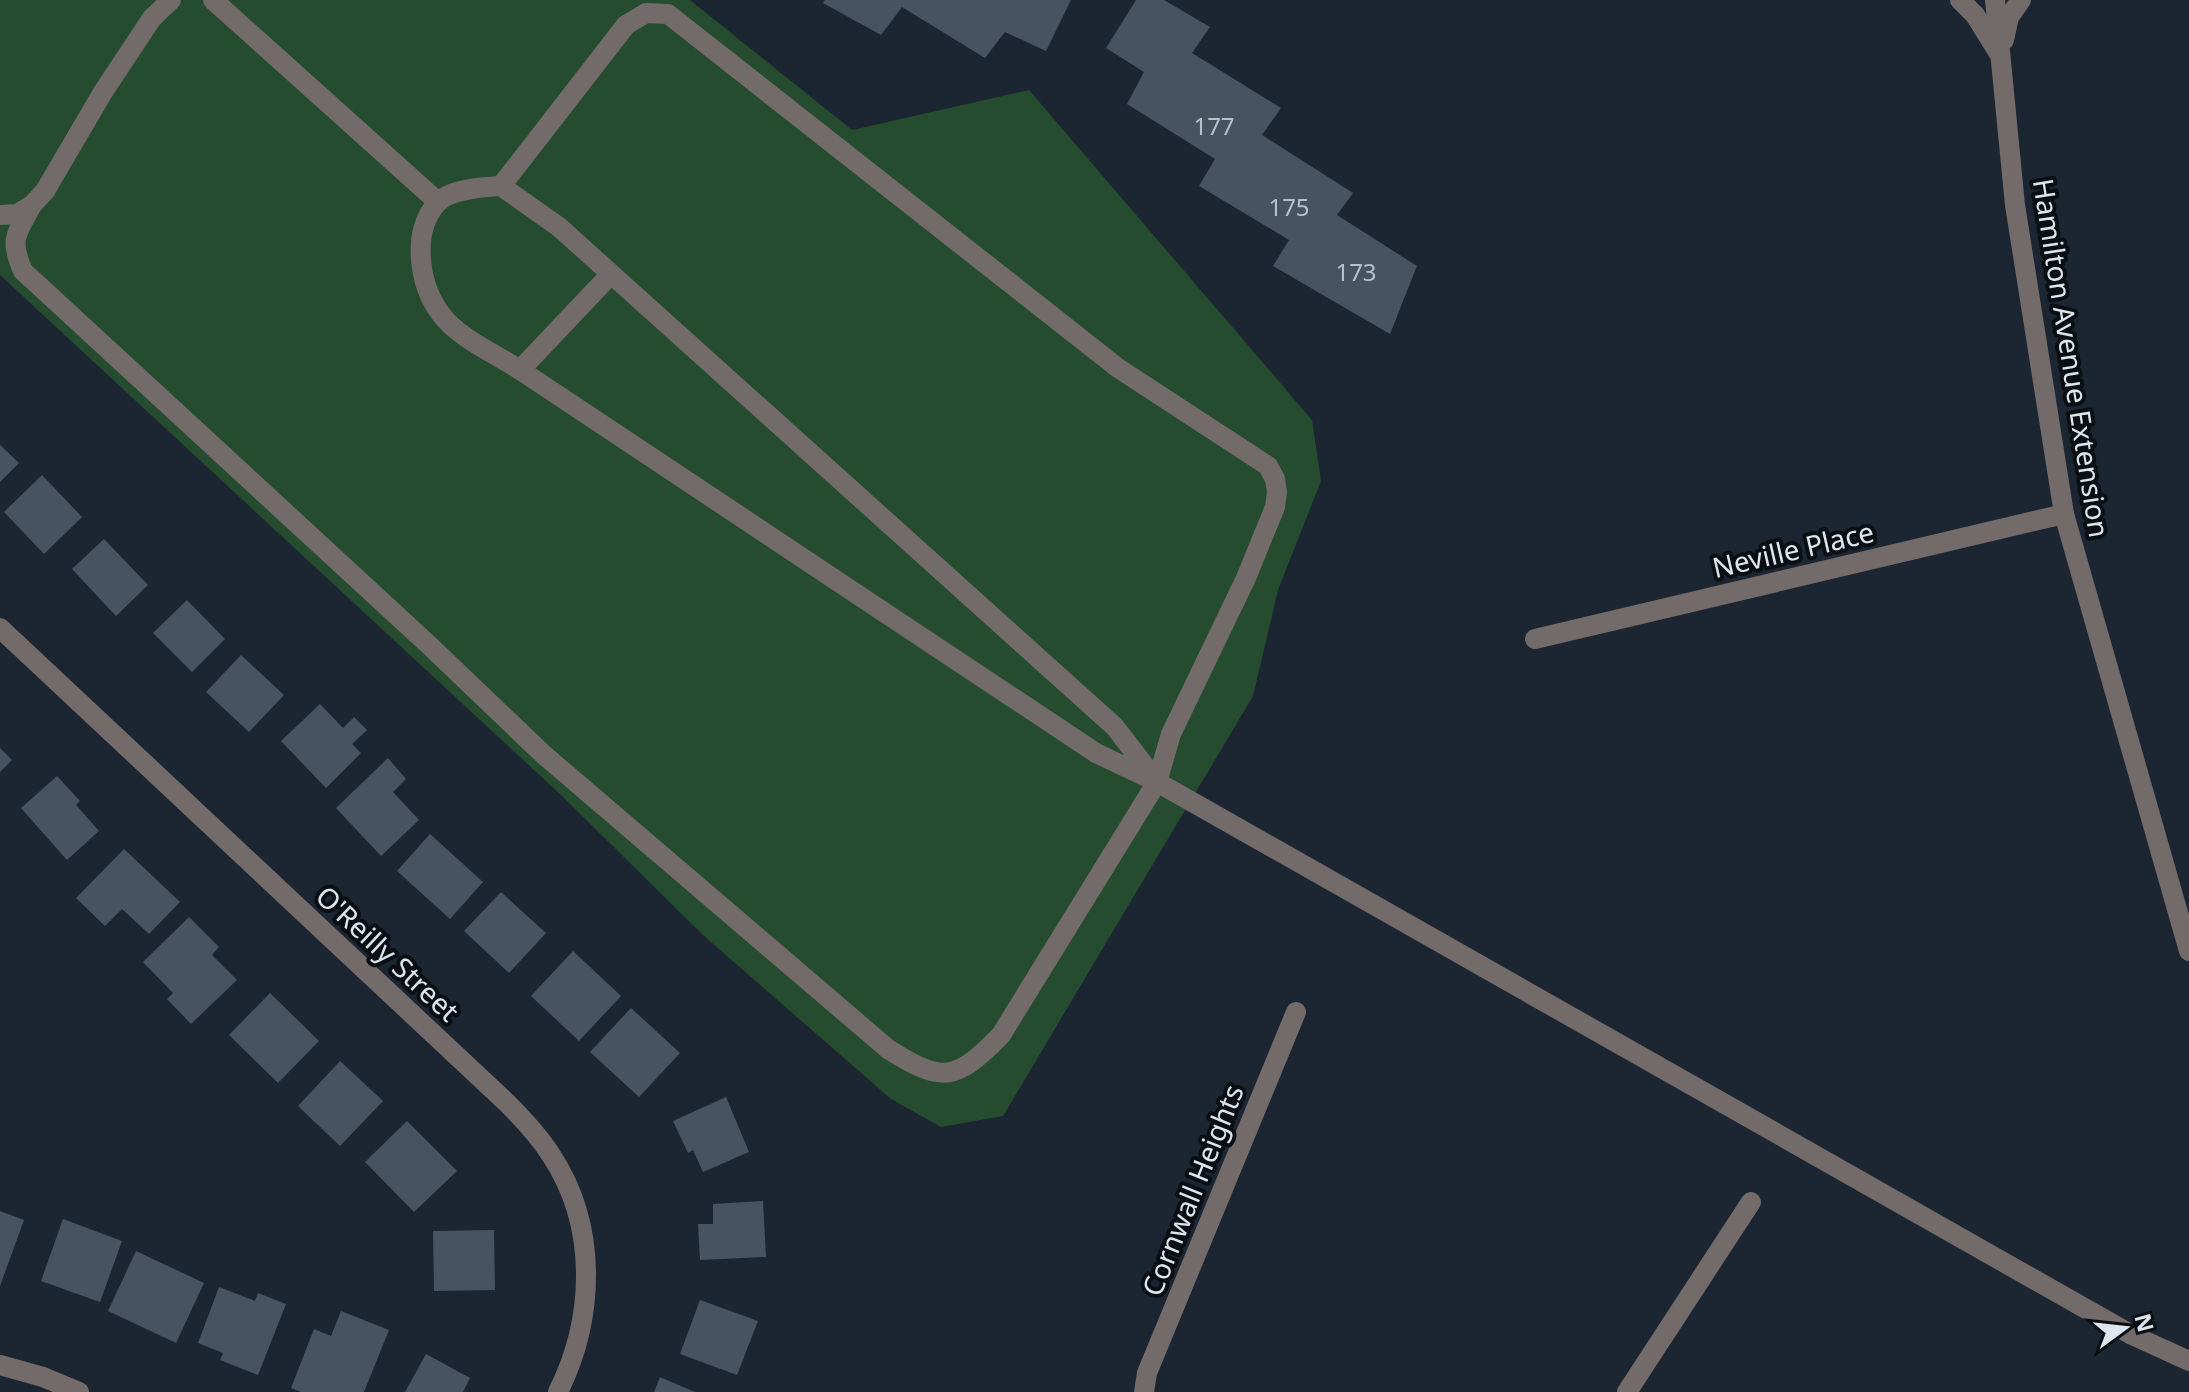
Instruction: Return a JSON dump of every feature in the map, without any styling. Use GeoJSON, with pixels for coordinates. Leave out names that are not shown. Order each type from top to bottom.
{"type":"FeatureCollection","features":[{"type":"Feature","properties":{"kind":"street"},"geometry":{"type":"LineString","coordinates":[[171,0],[152,18],[103,92],[45,191],[32,205],[19,229],[14,250],[23,271],[41,291],[418,635],[543,754],[888,1049],[916,1067],[943,1074],[974,1062],[1001,1035],[1157,782],[1171,734],[1275,507],[1275,479],[1268,466],[1118,368],[668,14],[646,13],[626,25],[501,186]]}},
{"type":"Feature","properties":{"kind":"street"},"geometry":{"type":"LineString","coordinates":[[213,0],[438,202]]}},
{"type":"Feature","properties":{"kind":"street"},"geometry":{"type":"LineString","coordinates":[[1960,0],[1975,15],[2000,55]]}},
{"type":"Feature","properties":{"kind":"street","name":"Hamilton Avenue Extension"},"geometry":{"type":"LineString","coordinates":[[1995,0],[2015,205],[2064,514],[2189,951]]}},
{"type":"Feature","properties":{"kind":"street"},"geometry":{"type":"LineString","coordinates":[[2000,55],[2009,17],[2021,0]]}},
{"type":"Feature","properties":{"kind":"street"},"geometry":{"type":"LineString","coordinates":[[1157,782],[1115,727],[559,227],[501,186],[469,189],[438,202],[424,225],[420,255],[425,284],[440,313],[460,333],[1096,753],[1157,782],[2132,1335],[2189,1361]]}},
{"type":"Feature","properties":{"kind":"street"},"geometry":{"type":"LineString","coordinates":[[0,215],[17,214],[32,205]]}},
{"type":"Feature","properties":{"kind":"street"},"geometry":{"type":"LineString","coordinates":[[520,370],[610,275]]}},
{"type":"Feature","properties":{"kind":"street","name":"Neville Place"},"geometry":{"type":"LineString","coordinates":[[1535,639],[2064,514]]}},
{"type":"Feature","properties":{"kind":"street","name":"O'Reilly Street"},"geometry":{"type":"LineString","coordinates":[[0,628],[507,1103],[553,1157],[580,1225],[587,1296],[572,1364],[558,1392]]}},
{"type":"Feature","properties":{"kind":"street","name":"Cornwall Heights"},"geometry":{"type":"LineString","coordinates":[[1144,1392],[1147,1373],[1296,1012]]}},
{"type":"Feature","properties":{"kind":"street"},"geometry":{"type":"LineString","coordinates":[[1627,1392],[1751,1202]]}},
{"type":"Feature","properties":{"kind":"street"},"geometry":{"type":"LineString","coordinates":[[0,1365],[43,1377],[79,1392]]}},
{"type":"Feature","properties":{"kind":"green space"},"geometry":{"type":"Polygon","coordinates":[[[0,0],[690,0],[852,130],[1029,90],[1312,420],[1321,481],[1278,590],[1253,696],[1003,1116],[941,1127],[891,1099],[704,936],[561,795],[0,275],[0,0]]]}},
{"type":"Feature","properties":{"kind":"building"},"geometry":{"type":"Polygon","coordinates":[[[825,0],[1071,0],[1046,51],[1005,32],[985,58],[902,7],[881,35],[823,3],[825,0]]]}},
{"type":"Feature","properties":{"kind":"building"},"geometry":{"type":"Polygon","coordinates":[[[1136,0],[1164,0],[1210,27],[1192,53],[1281,108],[1262,135],[1353,193],[1337,215],[1417,266],[1390,334],[1273,266],[1289,240],[1199,186],[1215,159],[1127,104],[1144,72],[1106,48],[1136,0]]]}},
{"type":"Feature","properties":{"kind":"building"},"geometry":{"type":"Polygon","coordinates":[[[0,445],[19,463],[0,482],[0,445]]]}},
{"type":"Feature","properties":{"kind":"building"},"geometry":{"type":"Polygon","coordinates":[[[42,475],[82,517],[44,554],[4,512],[42,475]]]}},
{"type":"Feature","properties":{"kind":"building"},"geometry":{"type":"Polygon","coordinates":[[[104,539],[148,585],[116,616],[72,569],[104,539]]]}},
{"type":"Feature","properties":{"kind":"building"},"geometry":{"type":"Polygon","coordinates":[[[187,600],[225,639],[192,672],[153,633],[187,600]]]}},
{"type":"Feature","properties":{"kind":"building"},"geometry":{"type":"Polygon","coordinates":[[[241,655],[284,695],[249,732],[206,692],[241,655]]]}},
{"type":"Feature","properties":{"kind":"building"},"geometry":{"type":"Polygon","coordinates":[[[320,704],[343,728],[354,717],[367,730],[352,744],[361,753],[326,788],[281,741],[320,704]]]}},
{"type":"Feature","properties":{"kind":"building"},"geometry":{"type":"Polygon","coordinates":[[[0,748],[12,760],[0,772],[0,748]]]}},
{"type":"Feature","properties":{"kind":"building"},"geometry":{"type":"Polygon","coordinates":[[[388,758],[406,779],[393,792],[419,820],[381,856],[336,808],[388,758]]]}},
{"type":"Feature","properties":{"kind":"building"},"geometry":{"type":"Polygon","coordinates":[[[57,776],[80,801],[76,805],[99,831],[67,860],[21,808],[57,776]]]}},
{"type":"Feature","properties":{"kind":"building"},"geometry":{"type":"Polygon","coordinates":[[[430,834],[483,882],[450,919],[397,871],[430,834]]]}},
{"type":"Feature","properties":{"kind":"building"},"geometry":{"type":"Polygon","coordinates":[[[124,849],[180,902],[149,934],[122,909],[105,926],[76,898],[124,849]]]}},
{"type":"Feature","properties":{"kind":"building"},"geometry":{"type":"Polygon","coordinates":[[[501,892],[546,933],[509,973],[464,931],[501,892]]]}},
{"type":"Feature","properties":{"kind":"building"},"geometry":{"type":"Polygon","coordinates":[[[189,917],[219,947],[212,955],[237,980],[191,1024],[167,999],[173,993],[143,962],[189,917]]]}},
{"type":"Feature","properties":{"kind":"building"},"geometry":{"type":"Polygon","coordinates":[[[573,951],[621,996],[579,1041],[531,996],[573,951]]]}},
{"type":"Feature","properties":{"kind":"building"},"geometry":{"type":"Polygon","coordinates":[[[270,993],[319,1041],[278,1083],[229,1035],[270,993]]]}},
{"type":"Feature","properties":{"kind":"building"},"geometry":{"type":"Polygon","coordinates":[[[631,1008],[680,1053],[639,1097],[590,1052],[631,1008]]]}},
{"type":"Feature","properties":{"kind":"building"},"geometry":{"type":"Polygon","coordinates":[[[340,1061],[383,1101],[340,1146],[298,1106],[340,1061]]]}},
{"type":"Feature","properties":{"kind":"building"},"geometry":{"type":"Polygon","coordinates":[[[726,1097],[749,1152],[703,1172],[693,1150],[688,1153],[673,1121],[726,1097]]]}},
{"type":"Feature","properties":{"kind":"building"},"geometry":{"type":"Polygon","coordinates":[[[407,1121],[457,1171],[414,1212],[365,1162],[407,1121]]]}},
{"type":"Feature","properties":{"kind":"building"},"geometry":{"type":"Polygon","coordinates":[[[763,1201],[766,1257],[700,1260],[698,1224],[713,1224],[713,1204],[763,1201]]]}},
{"type":"Feature","properties":{"kind":"building"},"geometry":{"type":"Polygon","coordinates":[[[0,1211],[24,1220],[0,1286],[0,1211]]]}},
{"type":"Feature","properties":{"kind":"building"},"geometry":{"type":"Polygon","coordinates":[[[63,1219],[122,1241],[100,1302],[41,1281],[63,1219]]]}},
{"type":"Feature","properties":{"kind":"building"},"geometry":{"type":"Polygon","coordinates":[[[494,1230],[495,1290],[434,1291],[433,1231],[494,1230]]]}},
{"type":"Feature","properties":{"kind":"building"},"geometry":{"type":"Polygon","coordinates":[[[136,1251],[204,1283],[176,1343],[108,1311],[136,1251]]]}},
{"type":"Feature","properties":{"kind":"building"},"geometry":{"type":"Polygon","coordinates":[[[219,1287],[255,1301],[258,1293],[286,1304],[258,1375],[220,1360],[223,1353],[198,1343],[219,1287]]]}},
{"type":"Feature","properties":{"kind":"building"},"geometry":{"type":"Polygon","coordinates":[[[700,1300],[758,1321],[737,1375],[680,1354],[700,1300]]]}},
{"type":"Feature","properties":{"kind":"building"},"geometry":{"type":"Polygon","coordinates":[[[341,1311],[389,1330],[364,1392],[301,1392],[291,1388],[314,1329],[331,1336],[341,1311]]]}},
{"type":"Feature","properties":{"kind":"building"},"geometry":{"type":"Polygon","coordinates":[[[426,1354],[470,1378],[463,1392],[405,1392],[426,1354]]]}},
{"type":"Feature","properties":{"kind":"building"},"geometry":{"type":"Polygon","coordinates":[[[660,1377],[695,1392],[654,1392],[660,1377]]]}}]}
